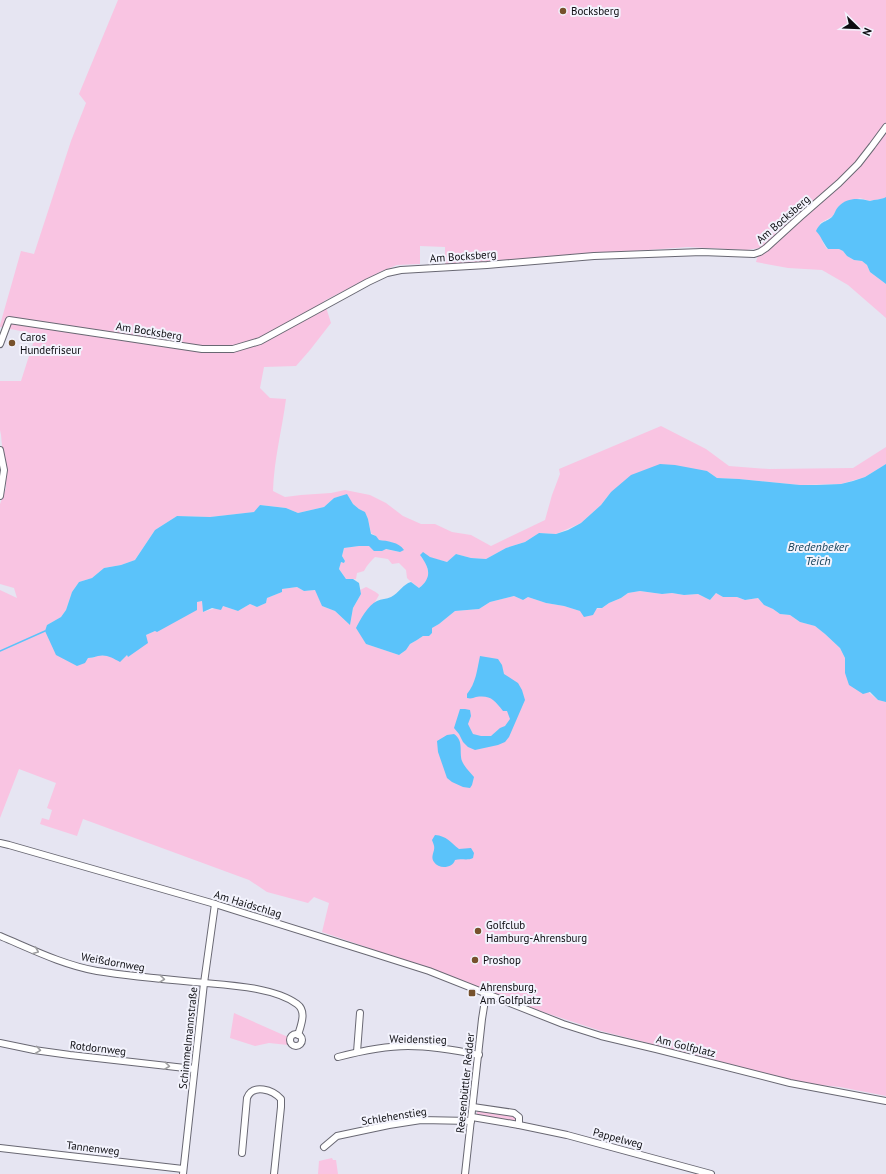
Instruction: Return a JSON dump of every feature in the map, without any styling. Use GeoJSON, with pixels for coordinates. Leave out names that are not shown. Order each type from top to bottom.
{"type":"FeatureCollection","features":[{"type":"Feature","properties":{"kind":"street","name":"Am Bocksberg"},"geometry":{"type":"LineString","coordinates":[[0,344],[9,320],[202,349],[233,349],[260,341],[368,282],[388,273],[401,270],[602,256],[702,252],[754,254],[766,248],[839,183],[863,158],[886,127]]}},
{"type":"Feature","properties":{"kind":"street"},"geometry":{"type":"LineString","coordinates":[[0,450],[4,470],[0,496]]}},
{"type":"Feature","properties":{"kind":"street","name":"Am Haidschlag"},"geometry":{"type":"LineString","coordinates":[[0,843],[9,844],[215,904],[370,952],[429,972],[486,994]]}},
{"type":"Feature","properties":{"kind":"street","name":"Schimmelmannstraße"},"geometry":{"type":"LineString","coordinates":[[183,1172],[204,983],[215,904]]}},
{"type":"Feature","properties":{"kind":"street","name":"Weißdornweg"},"geometry":{"type":"LineString","coordinates":[[0,936],[63,962],[82,968],[150,978],[238,986],[271,993],[293,1002],[301,1008],[302,1019],[298,1035]]}},
{"type":"Feature","properties":{"kind":"street","name":"Reesenbüttler Redder"},"geometry":{"type":"LineString","coordinates":[[465,1174],[486,994]]}},
{"type":"Feature","properties":{"kind":"street","name":"Am Golfplatz"},"geometry":{"type":"LineString","coordinates":[[486,994],[564,1024],[601,1036],[790,1083],[886,1101]]}},
{"type":"Feature","properties":{"kind":"street"},"geometry":{"type":"LineString","coordinates":[[357,1052],[360,1013]]}},
{"type":"Feature","properties":{"kind":"street","name":"Rotdornweg"},"geometry":{"type":"LineString","coordinates":[[0,1043],[62,1054],[194,1069]]}},
{"type":"Feature","properties":{"kind":"street","name":"Weidenstieg"},"geometry":{"type":"LineString","coordinates":[[338,1057],[379,1048],[408,1046],[444,1048],[478,1054]]}},
{"type":"Feature","properties":{"kind":"street"},"geometry":{"type":"LineString","coordinates":[[242,1153],[247,1098],[249,1094],[261,1089],[275,1093],[281,1099],[282,1107],[274,1174]]}},
{"type":"Feature","properties":{"kind":"street"},"geometry":{"type":"LineString","coordinates":[[472,1107],[514,1113],[519,1117],[519,1125]]}},
{"type":"Feature","properties":{"kind":"street","name":"Pappelweg"},"geometry":{"type":"LineString","coordinates":[[471,1119],[519,1125],[596,1142],[711,1174]]}},
{"type":"Feature","properties":{"kind":"street","name":"Schlehenstieg"},"geometry":{"type":"LineString","coordinates":[[324,1147],[337,1136],[390,1125],[422,1120],[471,1119]]}},
{"type":"Feature","properties":{"kind":"street","name":"Tannenweg"},"geometry":{"type":"LineString","coordinates":[[0,1148],[183,1172]]}},
{"type":"Feature","properties":{"kind":"shaded area"},"geometry":{"type":"Polygon","coordinates":[[[118,0],[886,0],[886,197],[870,201],[860,198],[838,207],[833,216],[820,223],[820,231],[823,243],[827,249],[839,249],[854,260],[862,261],[867,265],[870,272],[886,284],[886,318],[848,285],[822,270],[788,268],[756,262],[760,248],[746,250],[688,247],[445,265],[445,247],[420,246],[420,264],[397,265],[382,271],[324,301],[331,323],[296,366],[264,367],[260,388],[270,398],[286,399],[276,456],[273,491],[285,497],[331,493],[345,490],[370,495],[386,503],[403,516],[421,524],[435,524],[452,532],[471,535],[491,546],[545,520],[560,474],[559,469],[661,426],[706,449],[729,466],[769,469],[853,468],[886,447],[886,464],[865,477],[841,484],[800,485],[717,478],[707,471],[611,492],[601,505],[581,523],[556,534],[539,533],[525,542],[506,548],[486,559],[471,558],[456,554],[447,562],[420,555],[426,563],[429,576],[425,583],[419,588],[407,578],[406,570],[399,563],[392,564],[388,559],[375,557],[364,571],[357,573],[356,579],[346,579],[339,569],[341,561],[344,563],[345,561],[342,556],[344,548],[369,546],[400,552],[391,542],[378,540],[376,536],[371,533],[365,513],[353,504],[347,495],[334,498],[324,507],[298,513],[286,508],[260,505],[255,512],[210,517],[177,516],[155,530],[135,560],[121,565],[104,568],[92,578],[79,582],[72,592],[66,610],[61,617],[47,625],[67,660],[77,666],[88,658],[93,658],[98,655],[110,656],[127,654],[128,657],[146,635],[155,631],[196,602],[202,601],[203,612],[223,606],[238,611],[250,604],[257,607],[266,603],[267,598],[282,592],[282,589],[297,587],[304,591],[316,590],[322,606],[335,611],[350,625],[353,608],[361,594],[360,590],[366,587],[375,592],[379,595],[362,636],[366,644],[399,655],[406,650],[410,644],[423,636],[429,636],[432,633],[431,628],[439,624],[455,611],[479,609],[490,602],[514,596],[523,600],[528,597],[580,611],[602,608],[628,593],[640,591],[662,594],[698,594],[710,600],[716,593],[723,597],[737,597],[745,600],[758,598],[764,605],[780,614],[790,615],[800,622],[815,626],[840,648],[845,658],[845,673],[878,700],[886,702],[886,1096],[840,1087],[791,1080],[601,1031],[546,1013],[460,980],[322,932],[329,903],[314,897],[308,903],[267,892],[249,880],[83,819],[77,836],[40,824],[42,818],[49,820],[52,810],[47,808],[56,783],[19,769],[0,818],[0,590],[17,598],[14,588],[0,584],[0,504],[6,488],[0,430],[0,381],[21,381],[36,334],[0,327],[0,325],[21,251],[34,254],[71,141],[86,103],[79,94],[118,0]]]}},
{"type":"Feature","properties":{"kind":"shaded area"},"geometry":{"type":"Polygon","coordinates":[[[234,1013],[288,1037],[288,1045],[269,1043],[255,1046],[230,1038],[234,1013]]]}},
{"type":"Feature","properties":{"kind":"shaded area"},"geometry":{"type":"Polygon","coordinates":[[[477,1110],[516,1116],[517,1122],[477,1115],[477,1110]]]}},
{"type":"Feature","properties":{"kind":"shaded area"},"geometry":{"type":"Polygon","coordinates":[[[332,1158],[333,1160],[336,1160],[338,1174],[318,1174],[319,1161],[332,1158]]]}},
{"type":"Feature","properties":{"kind":"water"},"geometry":{"type":"Polygon","coordinates":[[[886,197],[886,284],[870,272],[867,265],[862,261],[854,260],[839,249],[828,249],[816,231],[821,224],[834,215],[837,208],[845,201],[862,199],[870,201],[886,197]]]}},
{"type":"Feature","properties":{"kind":"water","name":"Bredenbeker Teich"},"geometry":{"type":"Polygon","coordinates":[[[660,464],[675,465],[707,471],[717,478],[817,485],[841,484],[853,481],[865,477],[886,464],[886,702],[878,700],[870,692],[863,694],[849,685],[845,673],[845,658],[840,648],[825,634],[815,626],[800,622],[790,615],[780,614],[764,605],[758,598],[745,600],[737,597],[723,597],[716,593],[710,600],[698,594],[662,594],[640,591],[628,593],[602,608],[597,608],[593,615],[584,617],[580,611],[564,606],[546,603],[528,597],[523,600],[514,596],[490,602],[479,609],[455,611],[432,628],[432,633],[429,636],[423,636],[410,644],[406,650],[399,655],[366,644],[356,628],[370,606],[374,603],[391,597],[408,583],[411,582],[419,588],[423,584],[428,576],[428,572],[426,564],[420,555],[423,552],[430,557],[447,562],[456,554],[471,558],[486,559],[506,548],[525,542],[539,533],[556,534],[568,530],[581,523],[601,505],[611,492],[631,475],[660,464]]]}},
{"type":"Feature","properties":{"kind":"water"},"geometry":{"type":"Polygon","coordinates":[[[347,494],[353,504],[365,512],[371,534],[376,536],[379,540],[389,541],[399,545],[404,550],[400,552],[386,549],[382,551],[374,551],[369,546],[344,548],[342,556],[345,561],[344,563],[341,562],[339,569],[346,579],[353,579],[359,583],[361,594],[353,608],[350,625],[335,611],[322,606],[315,590],[304,591],[297,587],[282,589],[282,592],[267,598],[266,603],[257,607],[250,604],[238,611],[223,606],[221,610],[212,608],[203,612],[202,601],[197,602],[197,610],[157,632],[155,631],[146,635],[148,643],[128,657],[127,655],[120,662],[109,657],[101,656],[88,658],[85,663],[77,666],[56,655],[45,631],[47,625],[61,617],[66,610],[72,592],[79,582],[92,578],[104,568],[121,565],[135,560],[155,530],[177,516],[210,517],[254,512],[260,505],[286,508],[298,513],[324,507],[334,498],[347,494]]]}},
{"type":"Feature","properties":{"kind":"water"},"geometry":{"type":"Polygon","coordinates":[[[480,656],[498,659],[502,665],[504,674],[518,683],[525,700],[509,737],[505,742],[475,750],[468,747],[463,742],[454,728],[460,709],[470,710],[471,716],[468,724],[473,734],[481,736],[491,736],[500,728],[505,726],[510,719],[507,711],[503,711],[492,699],[485,697],[467,698],[467,694],[476,676],[480,656]]]}},
{"type":"Feature","properties":{"kind":"water"},"geometry":{"type":"Polygon","coordinates":[[[454,734],[460,743],[462,761],[474,777],[470,788],[463,787],[447,778],[438,752],[437,741],[447,735],[454,734]]]}},
{"type":"Feature","properties":{"kind":"water"},"geometry":{"type":"Polygon","coordinates":[[[435,835],[445,838],[459,849],[471,848],[474,853],[473,858],[455,860],[452,865],[446,867],[436,865],[432,858],[434,847],[432,840],[435,835]]]}},
{"type":"Feature","properties":{"kind":"waterway"},"geometry":{"type":"LineString","coordinates":[[0,651],[45,631]]}},
{"type":"Feature","properties":{"kind":"place","name":"Bocksberg"},"geometry":{"type":"Point","coordinates":[563,11]}},
{"type":"Feature","properties":{"kind":"place","name":"Caros Hundefriseur"},"geometry":{"type":"Point","coordinates":[12,343]}},
{"type":"Feature","properties":{"kind":"place","name":"Golfclub Hamburg-Ahrensburg"},"geometry":{"type":"Point","coordinates":[478,931]}},
{"type":"Feature","properties":{"kind":"place","name":"Proshop"},"geometry":{"type":"Point","coordinates":[475,960]}},
{"type":"Feature","properties":{"kind":"place","name":"Ahrensburg, Am Golfplatz"},"geometry":{"type":"Point","coordinates":[472,993]}}]}
